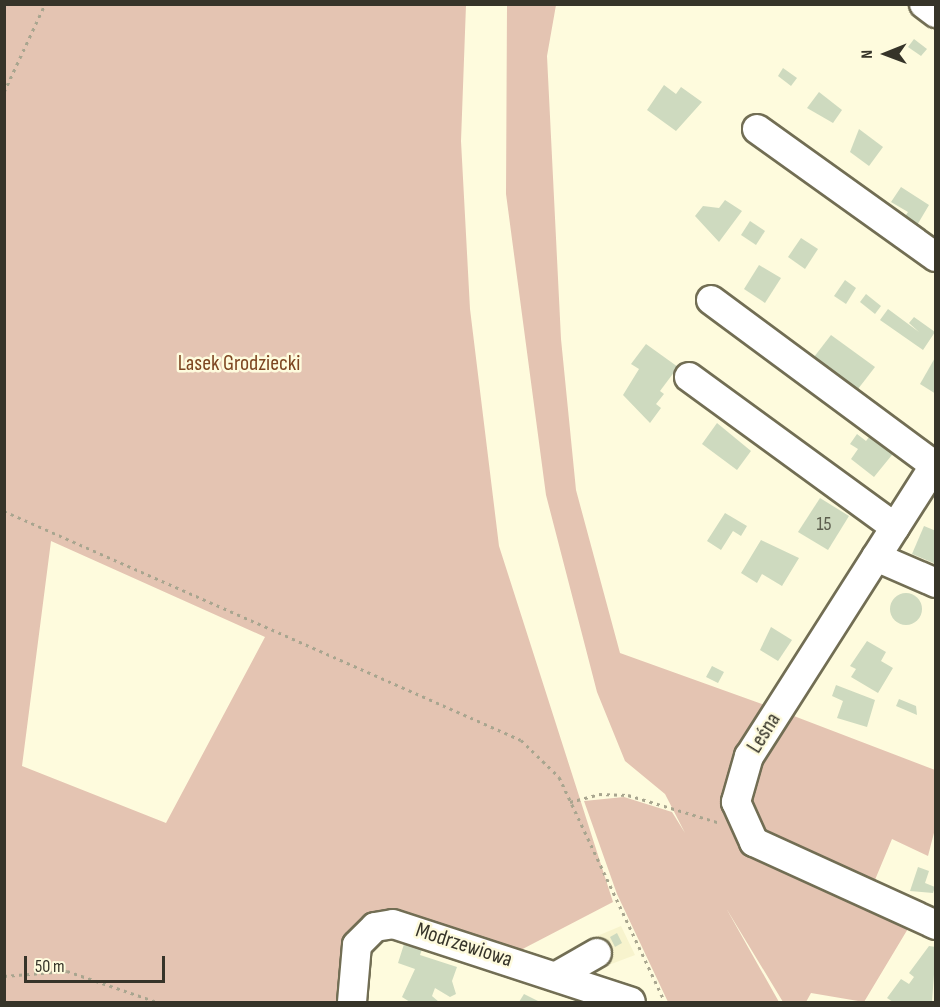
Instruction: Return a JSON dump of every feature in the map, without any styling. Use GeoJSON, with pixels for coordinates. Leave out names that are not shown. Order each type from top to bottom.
{"type":"FeatureCollection","features":[{"type":"Feature","properties":{"kind":"street"},"geometry":{"type":"LineString","coordinates":[[924,4],[936,13]]}},
{"type":"Feature","properties":{"kind":"street"},"geometry":{"type":"LineString","coordinates":[[757,129],[936,257]]}},
{"type":"Feature","properties":{"kind":"street"},"geometry":{"type":"LineString","coordinates":[[711,300],[935,464]]}},
{"type":"Feature","properties":{"kind":"street"},"geometry":{"type":"LineString","coordinates":[[689,377],[895,527]]}},
{"type":"Feature","properties":{"kind":"street","name":"Leśna"},"geometry":{"type":"LineString","coordinates":[[935,464],[749,756],[736,802],[754,842],[936,924]]}},
{"type":"Feature","properties":{"kind":"street"},"geometry":{"type":"LineString","coordinates":[[876,557],[936,583]]}},
{"type":"Feature","properties":{"kind":"street","name":"Modrzewiowa"},"geometry":{"type":"LineString","coordinates":[[352,1002],[357,945],[375,927],[393,924],[631,1002]]}},
{"type":"Feature","properties":{"kind":"street"},"geometry":{"type":"LineString","coordinates":[[557,976],[597,953]]}},
{"type":"Feature","properties":{"kind":"path"},"geometry":{"type":"LineString","coordinates":[[4,92],[45,4]]}},
{"type":"Feature","properties":{"kind":"path"},"geometry":{"type":"LineString","coordinates":[[4,511],[521,740],[559,777],[665,1002]]}},
{"type":"Feature","properties":{"kind":"path"},"geometry":{"type":"LineString","coordinates":[[570,802],[599,794],[628,795],[718,824]]}},
{"type":"Feature","properties":{"kind":"path"},"geometry":{"type":"LineString","coordinates":[[4,976],[67,971],[157,1002]]}},
{"type":"Feature","properties":{"kind":"shaded area"},"geometry":{"type":"Polygon","coordinates":[[[621,926],[635,955],[606,966],[590,939],[621,926]]]}},
{"type":"Feature","properties":{"kind":"green space","name":"Lasek Grodziecki"},"geometry":{"type":"Polygon","coordinates":[[[5,5],[466,5],[461,141],[470,309],[499,546],[613,902],[513,954],[373,917],[342,1002],[5,1002],[5,5]],[[51,541],[22,766],[166,823],[265,637],[51,541]]]}},
{"type":"Feature","properties":{"kind":"green space"},"geometry":{"type":"Polygon","coordinates":[[[507,5],[556,5],[547,56],[561,339],[576,490],[620,653],[773,708],[731,812],[912,922],[864,1002],[811,993],[806,1002],[783,1002],[726,908],[779,1002],[668,1002],[617,894],[584,801],[624,797],[672,812],[685,833],[665,794],[625,761],[597,692],[546,495],[506,194],[507,5]]]}},
{"type":"Feature","properties":{"kind":"green space"},"geometry":{"type":"Polygon","coordinates":[[[786,713],[935,770],[935,829],[928,856],[892,839],[872,887],[756,832],[748,794],[760,755],[786,713]]]}},
{"type":"Feature","properties":{"kind":"building"},"geometry":{"type":"Polygon","coordinates":[[[914,39],[927,49],[921,56],[908,47],[914,39]]]}},
{"type":"Feature","properties":{"kind":"building"},"geometry":{"type":"Polygon","coordinates":[[[783,68],[797,78],[791,86],[778,76],[783,68]]]}},
{"type":"Feature","properties":{"kind":"building"},"geometry":{"type":"Polygon","coordinates":[[[664,85],[676,94],[681,87],[702,102],[676,131],[647,110],[664,85]]]}},
{"type":"Feature","properties":{"kind":"building"},"geometry":{"type":"Polygon","coordinates":[[[819,92],[842,110],[833,123],[807,108],[819,92]]]}},
{"type":"Feature","properties":{"kind":"building"},"geometry":{"type":"Polygon","coordinates":[[[859,129],[883,147],[869,166],[850,152],[859,129]]]}},
{"type":"Feature","properties":{"kind":"building"},"geometry":{"type":"Polygon","coordinates":[[[901,187],[929,205],[913,232],[900,224],[908,212],[891,202],[901,187]]]}},
{"type":"Feature","properties":{"kind":"building"},"geometry":{"type":"Polygon","coordinates":[[[725,200],[742,211],[719,242],[695,216],[703,206],[719,208],[725,200]]]}},
{"type":"Feature","properties":{"kind":"building"},"geometry":{"type":"Polygon","coordinates":[[[750,221],[765,231],[756,245],[741,235],[750,221]]]}},
{"type":"Feature","properties":{"kind":"building"},"geometry":{"type":"Polygon","coordinates":[[[801,238],[818,249],[805,269],[788,257],[801,238]]]}},
{"type":"Feature","properties":{"kind":"building"},"geometry":{"type":"Polygon","coordinates":[[[759,265],[781,278],[765,303],[744,289],[759,265]]]}},
{"type":"Feature","properties":{"kind":"building"},"geometry":{"type":"Polygon","coordinates":[[[845,280],[856,288],[846,304],[834,296],[845,280]]]}},
{"type":"Feature","properties":{"kind":"building"},"geometry":{"type":"Polygon","coordinates":[[[866,294],[881,306],[875,314],[860,302],[866,294]]]}},
{"type":"Feature","properties":{"kind":"building"},"geometry":{"type":"Polygon","coordinates":[[[888,309],[919,332],[909,323],[914,317],[935,332],[923,350],[880,320],[888,309]]]}},
{"type":"Feature","properties":{"kind":"building"},"geometry":{"type":"Polygon","coordinates":[[[831,335],[875,367],[858,389],[814,357],[831,335]]]}},
{"type":"Feature","properties":{"kind":"building"},"geometry":{"type":"Polygon","coordinates":[[[646,344],[678,367],[660,391],[664,394],[656,404],[661,408],[650,423],[623,395],[639,369],[631,364],[646,344]]]}},
{"type":"Feature","properties":{"kind":"building"},"geometry":{"type":"Polygon","coordinates":[[[936,356],[936,394],[920,384],[936,356]]]}},
{"type":"Feature","properties":{"kind":"building"},"geometry":{"type":"Polygon","coordinates":[[[717,423],[751,451],[737,470],[702,444],[717,423]]]}},
{"type":"Feature","properties":{"kind":"building"},"geometry":{"type":"Polygon","coordinates":[[[873,432],[896,450],[874,477],[851,459],[858,449],[850,444],[857,434],[866,441],[873,432]]]}},
{"type":"Feature","properties":{"kind":"building"},"geometry":{"type":"Polygon","coordinates":[[[820,498],[849,516],[828,550],[798,532],[820,498]]]}},
{"type":"Feature","properties":{"kind":"building"},"geometry":{"type":"Polygon","coordinates":[[[725,513],[747,526],[741,536],[733,531],[721,550],[707,541],[725,513]]]}},
{"type":"Feature","properties":{"kind":"building"},"geometry":{"type":"Polygon","coordinates":[[[924,526],[936,531],[936,564],[912,554],[924,526]]]}},
{"type":"Feature","properties":{"kind":"building"},"geometry":{"type":"Polygon","coordinates":[[[761,540],[799,558],[782,586],[762,574],[757,583],[741,573],[761,540]]]}},
{"type":"Feature","properties":{"kind":"building"},"geometry":{"type":"Polygon","coordinates":[[[906,593],[917,598],[922,609],[917,620],[906,625],[895,620],[890,609],[895,598],[906,593]]]}},
{"type":"Feature","properties":{"kind":"building"},"geometry":{"type":"Polygon","coordinates":[[[771,627],[792,640],[778,661],[760,650],[771,627]]]}},
{"type":"Feature","properties":{"kind":"building"},"geometry":{"type":"Polygon","coordinates":[[[867,641],[886,652],[881,661],[893,668],[878,693],[851,677],[856,669],[850,666],[867,641]]]}},
{"type":"Feature","properties":{"kind":"building"},"geometry":{"type":"Polygon","coordinates":[[[712,666],[724,672],[718,683],[706,677],[712,666]]]}},
{"type":"Feature","properties":{"kind":"building"},"geometry":{"type":"Polygon","coordinates":[[[836,685],[875,700],[867,727],[837,718],[843,701],[832,696],[836,685]]]}},
{"type":"Feature","properties":{"kind":"building"},"geometry":{"type":"Polygon","coordinates":[[[899,699],[916,706],[917,715],[896,706],[899,699]]]}},
{"type":"Feature","properties":{"kind":"building"},"geometry":{"type":"Polygon","coordinates":[[[918,867],[929,871],[925,883],[935,887],[933,893],[910,891],[918,867]]]}},
{"type":"Feature","properties":{"kind":"building"},"geometry":{"type":"Polygon","coordinates":[[[617,933],[622,943],[615,947],[610,937],[617,933]]]}},
{"type":"Feature","properties":{"kind":"building"},"geometry":{"type":"Polygon","coordinates":[[[405,941],[423,946],[420,955],[457,967],[452,981],[456,994],[450,997],[435,988],[432,996],[439,1002],[410,1002],[402,997],[415,969],[398,963],[405,941]]]}},
{"type":"Feature","properties":{"kind":"building"},"geometry":{"type":"Polygon","coordinates":[[[929,946],[936,947],[932,1002],[893,1002],[887,998],[901,979],[909,984],[914,977],[909,973],[929,946]]]}},
{"type":"Feature","properties":{"kind":"building"},"geometry":{"type":"Polygon","coordinates":[[[524,994],[540,1002],[519,1002],[524,994]]]}}]}
